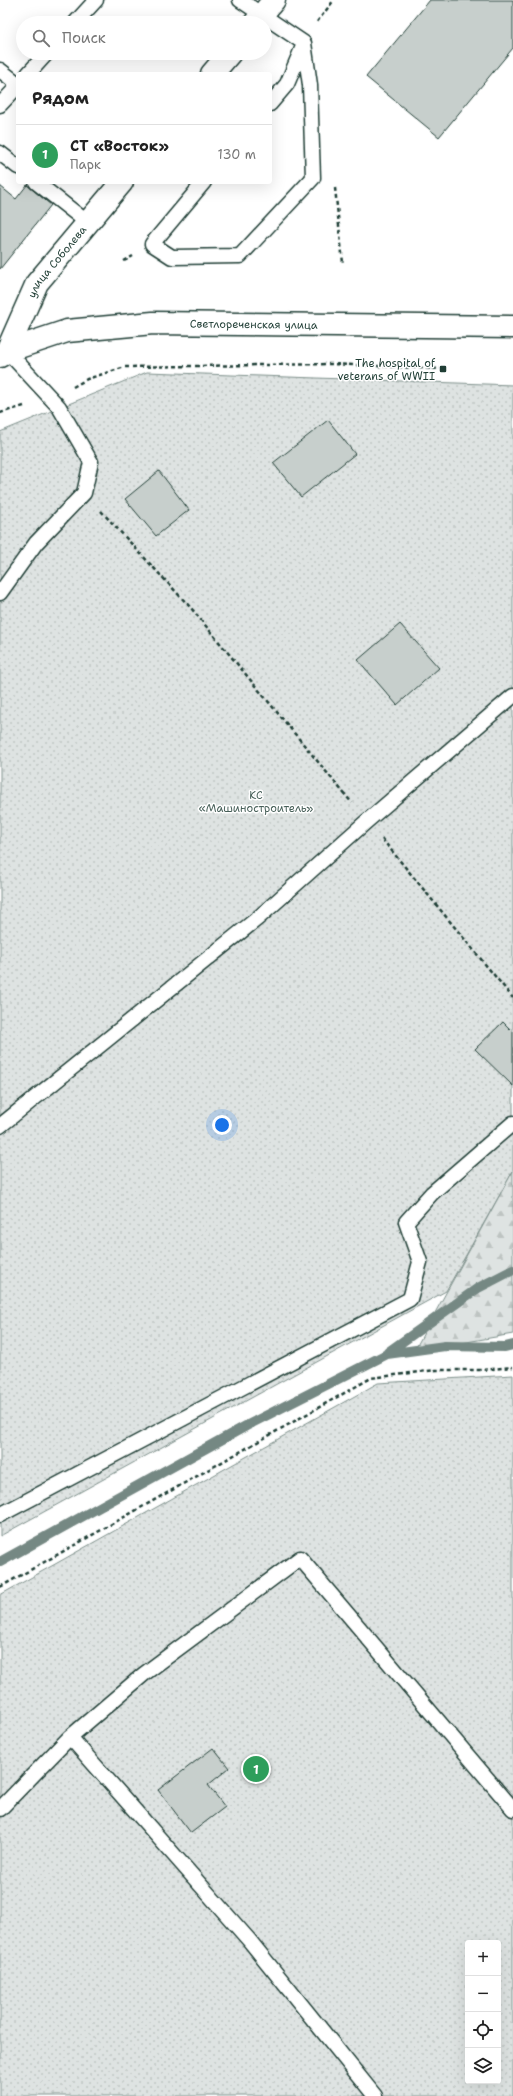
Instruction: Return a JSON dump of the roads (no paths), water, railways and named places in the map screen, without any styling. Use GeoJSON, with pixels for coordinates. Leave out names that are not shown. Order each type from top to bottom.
{"type":"FeatureCollection","features":[{"type":"Feature","properties":{"kind":"main road"},"geometry":{"type":"LineString","coordinates":[[214,72],[224,60]]}},
{"type":"Feature","properties":{"kind":"main road","name":"улица Соболева"},"geometry":{"type":"LineString","coordinates":[[3,354],[38,283],[120,184]]}},
{"type":"Feature","properties":{"kind":"main road","name":"Светлореченская улица"},"geometry":{"type":"LineString","coordinates":[[3,354],[67,330],[153,323],[513,327]]}},
{"type":"Feature","properties":{"kind":"lane"},"geometry":{"type":"LineString","coordinates":[[81,16],[96,0]]}},
{"type":"Feature","properties":{"kind":"lane"},"geometry":{"type":"LineString","coordinates":[[240,0],[264,12]]}},
{"type":"Feature","properties":{"kind":"lane"},"geometry":{"type":"LineString","coordinates":[[202,184],[152,244],[172,257],[240,256],[313,178],[310,85],[304,43],[272,18]]}},
{"type":"Feature","properties":{"kind":"lane"},"geometry":{"type":"LineString","coordinates":[[272,102],[287,84],[304,43]]}},
{"type":"Feature","properties":{"kind":"lane"},"geometry":{"type":"LineString","coordinates":[[30,72],[41,60]]}},
{"type":"Feature","properties":{"kind":"lane"},"geometry":{"type":"LineString","coordinates":[[0,70],[16,83]]}},
{"type":"Feature","properties":{"kind":"lane"},"geometry":{"type":"LineString","coordinates":[[0,105],[16,87]]}},
{"type":"Feature","properties":{"kind":"lane"},"geometry":{"type":"LineString","coordinates":[[0,153],[16,165]]}},
{"type":"Feature","properties":{"kind":"lane"},"geometry":{"type":"LineString","coordinates":[[39,184],[88,223]]}},
{"type":"Feature","properties":{"kind":"lane"},"geometry":{"type":"LineString","coordinates":[[0,593],[36,543],[84,493],[92,462],[59,407],[3,354]]}},
{"type":"Feature","properties":{"kind":"lane"},"geometry":{"type":"LineString","coordinates":[[0,1126],[258,918],[367,821],[513,696]]}},
{"type":"Feature","properties":{"kind":"lane"},"geometry":{"type":"LineString","coordinates":[[0,1515],[410,1299],[420,1262],[406,1222],[432,1193],[513,1123]]}},
{"type":"Feature","properties":{"kind":"lane"},"geometry":{"type":"LineString","coordinates":[[0,1808],[70,1737],[144,1674],[300,1558],[513,1809]]}},
{"type":"Feature","properties":{"kind":"lane"},"geometry":{"type":"LineString","coordinates":[[70,1737],[249,1940],[375,2096]]}},
{"type":"Feature","properties":{"kind":"waterway"},"geometry":{"type":"LineString","coordinates":[[388,1352],[478,1288],[513,1270]]}},
{"type":"Feature","properties":{"kind":"waterway"},"geometry":{"type":"LineString","coordinates":[[0,1562],[246,1426],[387,1354],[445,1346],[505,1347],[513,1345]]}},
{"type":"Feature","properties":{"kind":"place","name":"The hospital of veterans of WWII"},"geometry":{"type":"Point","coordinates":[443,369]}},
{"type":"Feature","properties":{"kind":"place","name":"СТ «Восток»"},"geometry":{"type":"Point","coordinates":[256,1769]}},
{"type":"Feature","properties":{"kind":"park label","name":"КС «Машиностроитель»"},"geometry":{"type":"Point","coordinates":[256,801]}}]}
